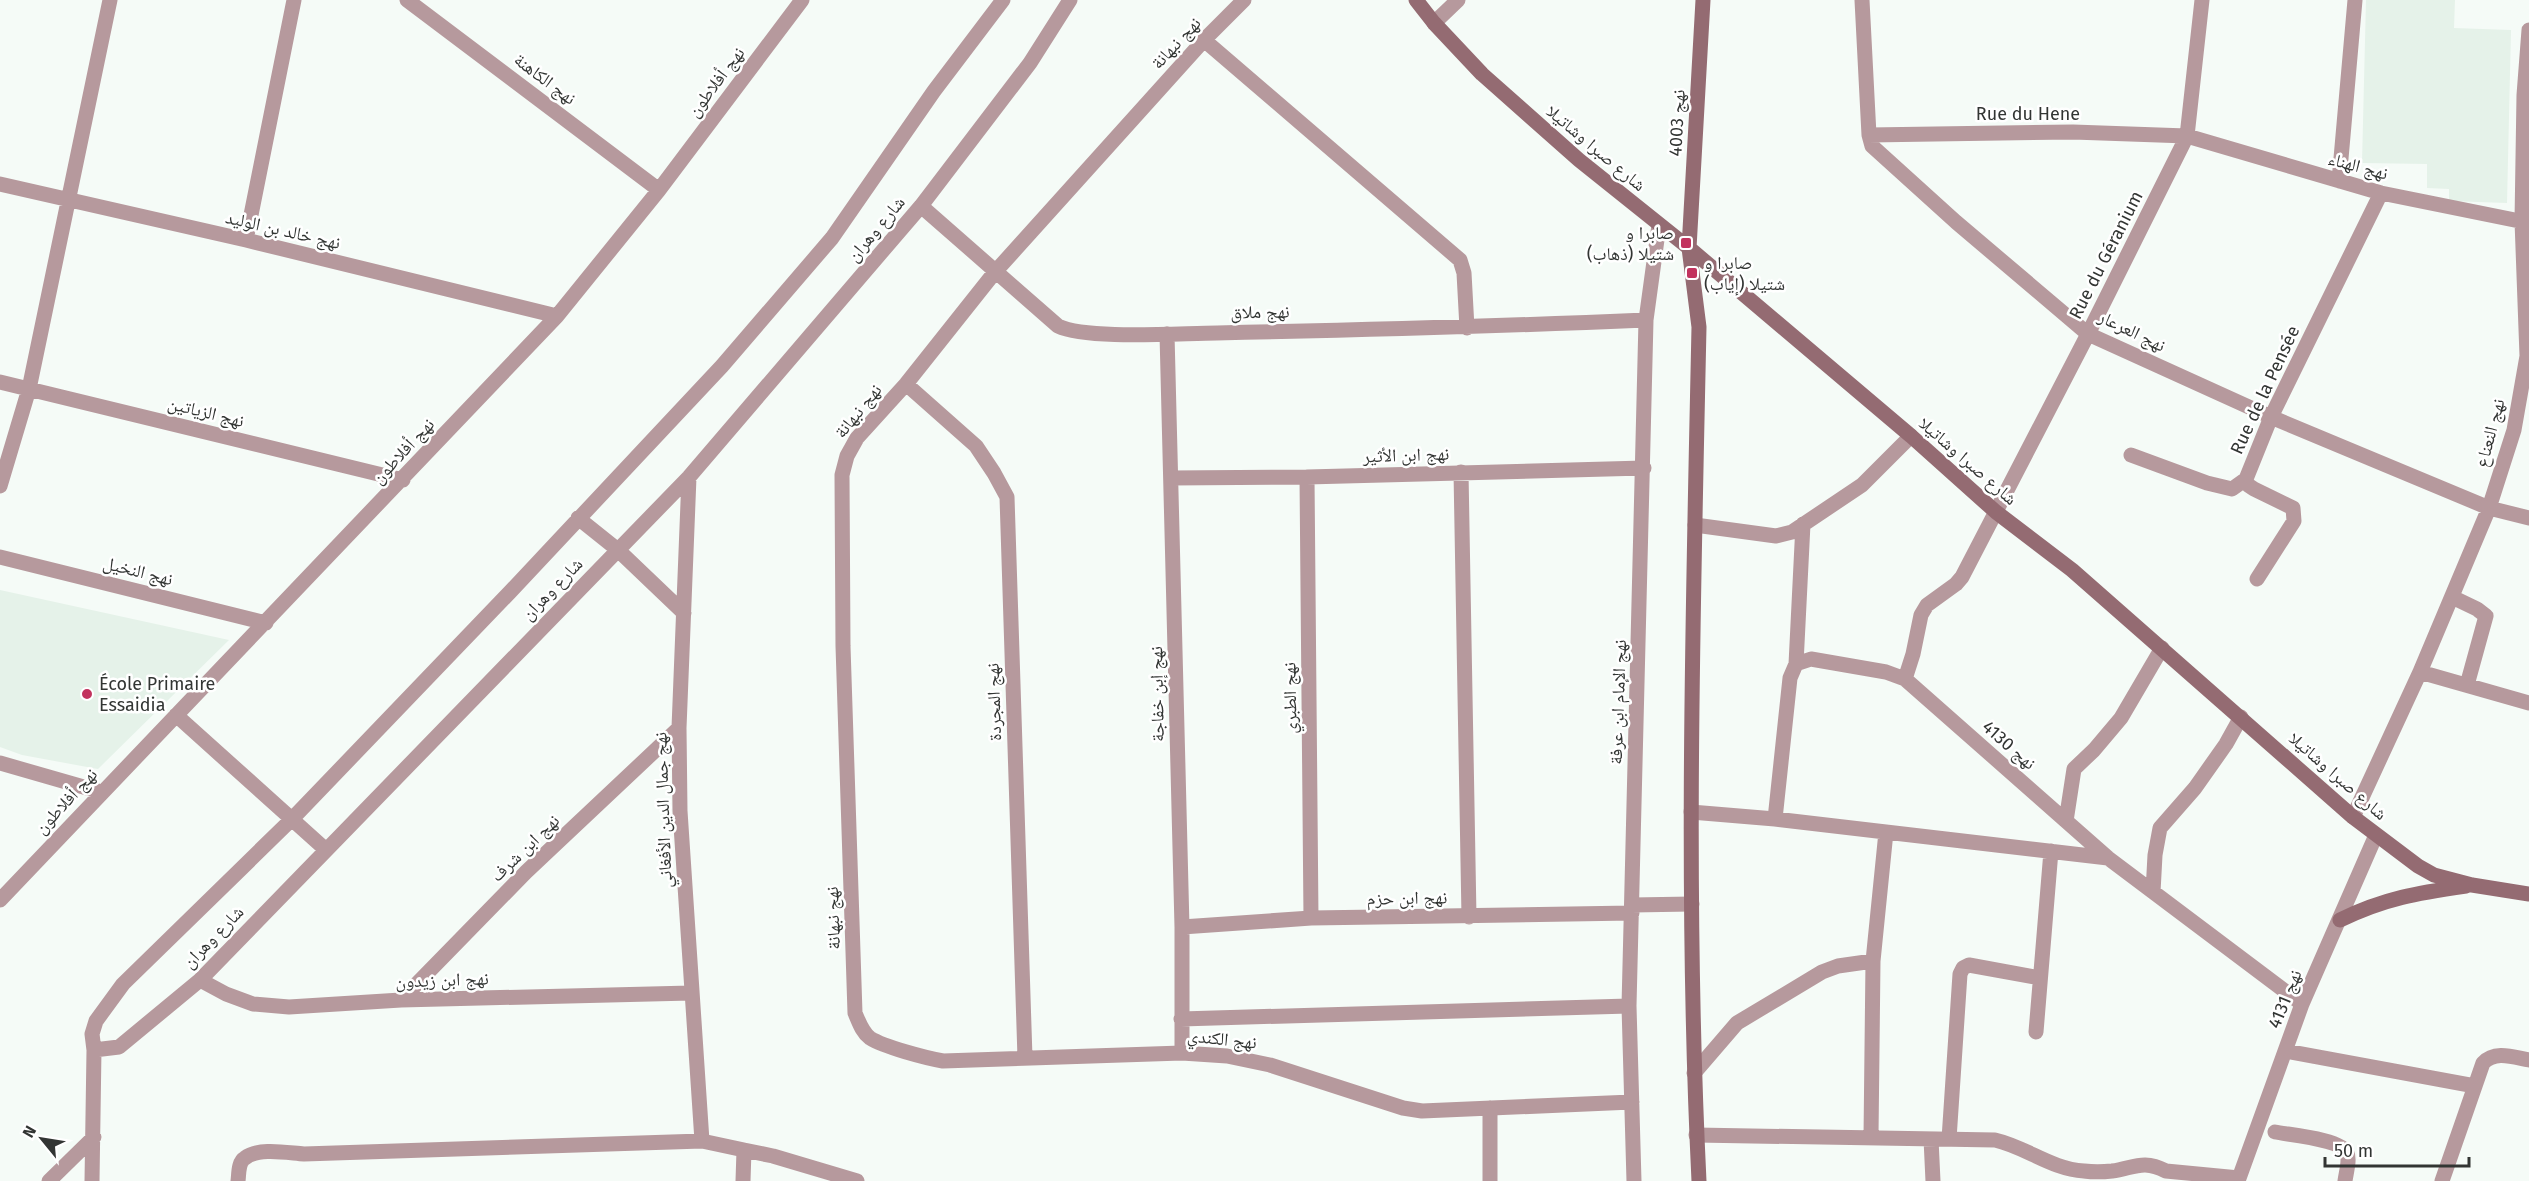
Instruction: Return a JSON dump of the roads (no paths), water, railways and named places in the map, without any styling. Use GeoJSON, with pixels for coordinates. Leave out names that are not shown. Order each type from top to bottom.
{"type":"FeatureCollection","features":[{"type":"Feature","properties":{"kind":"main road","name":"شارع صبرا وشاتيلا"},"geometry":{"type":"LineString","coordinates":[[1416,0],[1434,23],[1482,74],[1526,114],[1579,160],[1689,248],[1911,436],[1996,512],[2072,570],[2353,817],[2418,866],[2434,875],[2472,885],[2529,894]]}},
{"type":"Feature","properties":{"kind":"main road","name":"نهج 4003"},"geometry":{"type":"LineString","coordinates":[[1699,1181],[1694,1073],[1691,812],[1699,327],[1689,248],[1703,0]]}},
{"type":"Feature","properties":{"kind":"main road"},"geometry":{"type":"LineString","coordinates":[[2340,920],[2389,899],[2472,885]]}},
{"type":"Feature","properties":{"kind":"street"},"geometry":{"type":"LineString","coordinates":[[0,486],[29,389],[110,0]]}},
{"type":"Feature","properties":{"kind":"street"},"geometry":{"type":"LineString","coordinates":[[246,240],[294,0]]}},
{"type":"Feature","properties":{"kind":"street","name":"نهج الكاهنة"},"geometry":{"type":"LineString","coordinates":[[407,0],[659,190]]}},
{"type":"Feature","properties":{"kind":"street","name":"نهج أفلاطون"},"geometry":{"type":"LineString","coordinates":[[0,900],[557,316],[659,190],[802,0]]}},
{"type":"Feature","properties":{"kind":"street"},"geometry":{"type":"LineString","coordinates":[[92,1181],[94,1050],[92,1034],[96,1021],[123,984],[291,819],[722,366],[832,237],[934,91],[1003,0]]}},
{"type":"Feature","properties":{"kind":"street","name":"شارع وهران"},"geometry":{"type":"LineString","coordinates":[[94,1050],[119,1047],[200,980],[689,477],[921,206],[1030,63],[1071,0]]}},
{"type":"Feature","properties":{"kind":"street","name":"نهج نبهانة"},"geometry":{"type":"LineString","coordinates":[[855,1013],[843,646],[842,475],[847,456],[857,438],[906,384],[995,272],[1204,40],[1244,0]]}},
{"type":"Feature","properties":{"kind":"street"},"geometry":{"type":"LineString","coordinates":[[1434,23],[1458,0]]}},
{"type":"Feature","properties":{"kind":"street"},"geometry":{"type":"LineString","coordinates":[[1862,0],[1869,135]]}},
{"type":"Feature","properties":{"kind":"street","name":"Rue du Géranium"},"geometry":{"type":"LineString","coordinates":[[1905,679],[1921,615],[1927,605],[1962,577],[2187,136],[2202,0]]}},
{"type":"Feature","properties":{"kind":"street"},"geometry":{"type":"LineString","coordinates":[[2338,181],[2355,0]]}},
{"type":"Feature","properties":{"kind":"street","name":"نهج النعناع"},"geometry":{"type":"LineString","coordinates":[[2353,817],[2452,597],[2489,508],[2514,430],[2528,356],[2526,222],[2529,30]]}},
{"type":"Feature","properties":{"kind":"street"},"geometry":{"type":"LineString","coordinates":[[1204,40],[1460,260],[1464,273],[1467,328]]}},
{"type":"Feature","properties":{"kind":"street","name":"Rue du Hene"},"geometry":{"type":"LineString","coordinates":[[1869,135],[2073,132],[2187,136]]}},
{"type":"Feature","properties":{"kind":"street","name":"نهج العرعار"},"geometry":{"type":"LineString","coordinates":[[1869,135],[1872,146],[1956,222],[2088,334],[2271,417],[2489,508],[2529,518]]}},
{"type":"Feature","properties":{"kind":"street","name":"نهج الهناء"},"geometry":{"type":"LineString","coordinates":[[2187,136],[2381,193],[2526,222]]}},
{"type":"Feature","properties":{"kind":"street","name":"نهج خالد بن الوليد"},"geometry":{"type":"LineString","coordinates":[[0,184],[246,240],[557,316]]}},
{"type":"Feature","properties":{"kind":"street","name":"Rue de la Pensée"},"geometry":{"type":"LineString","coordinates":[[2257,579],[2294,521],[2295,514],[2293,508],[2248,485],[2246,479],[2271,417],[2381,193]]}},
{"type":"Feature","properties":{"kind":"street","name":"نهج ملاق"},"geometry":{"type":"LineString","coordinates":[[921,206],[1058,326],[1076,333],[1167,334],[1467,328],[1646,320]]}},
{"type":"Feature","properties":{"kind":"street","name":"نهج الإمام ابن عرفة"},"geometry":{"type":"LineString","coordinates":[[1634,1181],[1629,1006],[1646,320],[1659,225]]}},
{"type":"Feature","properties":{"kind":"street","name":"نهج إبن خفاجة"},"geometry":{"type":"LineString","coordinates":[[1167,334],[1182,927],[1182,1053]]}},
{"type":"Feature","properties":{"kind":"street","name":"نهج الزياتين"},"geometry":{"type":"LineString","coordinates":[[0,382],[403,480]]}},
{"type":"Feature","properties":{"kind":"street","name":"نهج المجردة"},"geometry":{"type":"LineString","coordinates":[[906,384],[976,447],[994,472],[1007,497],[1025,1058]]}},
{"type":"Feature","properties":{"kind":"street"},"geometry":{"type":"LineString","coordinates":[[1695,525],[1776,536],[1792,532],[1862,486],[1911,436]]}},
{"type":"Feature","properties":{"kind":"street"},"geometry":{"type":"LineString","coordinates":[[2131,455],[2207,483],[2232,489],[2246,479]]}},
{"type":"Feature","properties":{"kind":"street","name":"نهج ابن الأثير"},"geometry":{"type":"LineString","coordinates":[[1171,478],[1307,477],[1644,468]]}},
{"type":"Feature","properties":{"kind":"street"},"geometry":{"type":"LineString","coordinates":[[1461,472],[1469,917]]}},
{"type":"Feature","properties":{"kind":"street","name":"نهج جمال الدين الأفغاني"},"geometry":{"type":"LineString","coordinates":[[689,477],[680,728],[680,811],[702,1141]]}},
{"type":"Feature","properties":{"kind":"street","name":"نهج الطبري"},"geometry":{"type":"LineString","coordinates":[[1307,477],[1311,918]]}},
{"type":"Feature","properties":{"kind":"street"},"geometry":{"type":"LineString","coordinates":[[578,518],[618,550],[684,613]]}},
{"type":"Feature","properties":{"kind":"street"},"geometry":{"type":"LineString","coordinates":[[1775,819],[1790,678],[1796,664],[1803,524]]}},
{"type":"Feature","properties":{"kind":"street","name":"نهج النخيل"},"geometry":{"type":"LineString","coordinates":[[0,557],[266,623]]}},
{"type":"Feature","properties":{"kind":"street"},"geometry":{"type":"LineString","coordinates":[[2452,597],[2486,616],[2467,685]]}},
{"type":"Feature","properties":{"kind":"street"},"geometry":{"type":"LineString","coordinates":[[2066,821],[2074,770],[2121,718],[2162,648]]}},
{"type":"Feature","properties":{"kind":"street","name":"نهج 4130"},"geometry":{"type":"LineString","coordinates":[[1796,664],[1811,658],[1887,672],[1905,679],[2108,858],[2302,1004]]}},
{"type":"Feature","properties":{"kind":"street"},"geometry":{"type":"LineString","coordinates":[[2420,672],[2529,703]]}},
{"type":"Feature","properties":{"kind":"street"},"geometry":{"type":"LineString","coordinates":[[176,715],[325,849]]}},
{"type":"Feature","properties":{"kind":"street"},"geometry":{"type":"LineString","coordinates":[[2153,892],[2155,855],[2160,828],[2201,779],[2226,744],[2241,717]]}},
{"type":"Feature","properties":{"kind":"street","name":"نهج ابن شرف"},"geometry":{"type":"LineString","coordinates":[[401,1000],[526,872],[680,728]]}},
{"type":"Feature","properties":{"kind":"street"},"geometry":{"type":"LineString","coordinates":[[0,763],[101,792]]}},
{"type":"Feature","properties":{"kind":"street"},"geometry":{"type":"LineString","coordinates":[[1691,812],[1775,819],[2108,858]]}},
{"type":"Feature","properties":{"kind":"street"},"geometry":{"type":"LineString","coordinates":[[1871,1137],[1873,961],[1886,832]]}},
{"type":"Feature","properties":{"kind":"street","name":"نهج 4131"},"geometry":{"type":"LineString","coordinates":[[2239,1179],[2302,1004],[2376,835]]}},
{"type":"Feature","properties":{"kind":"street"},"geometry":{"type":"LineString","coordinates":[[2036,1032],[2050,851]]}},
{"type":"Feature","properties":{"kind":"street","name":"نهج ابن حزم"},"geometry":{"type":"LineString","coordinates":[[1182,927],[1311,918],[1469,917],[1692,904]]}},
{"type":"Feature","properties":{"kind":"street"},"geometry":{"type":"LineString","coordinates":[[1694,1073],[1737,1023],[1822,972],[1838,966],[1873,961]]}},
{"type":"Feature","properties":{"kind":"street"},"geometry":{"type":"LineString","coordinates":[[1949,1139],[1960,974],[1969,965],[2040,978]]}},
{"type":"Feature","properties":{"kind":"street","name":"نهج ابن زيدون"},"geometry":{"type":"LineString","coordinates":[[200,980],[226,994],[253,1004],[289,1007],[401,1000],[691,993]]}},
{"type":"Feature","properties":{"kind":"street"},"geometry":{"type":"LineString","coordinates":[[1181,1019],[1629,1006]]}},
{"type":"Feature","properties":{"kind":"street","name":"نهج الكندي"},"geometry":{"type":"LineString","coordinates":[[855,1013],[861,1028],[870,1038],[928,1059],[957,1062],[1182,1053],[1245,1058],[1403,1108],[1422,1111],[1632,1102]]}},
{"type":"Feature","properties":{"kind":"street"},"geometry":{"type":"LineString","coordinates":[[2285,1051],[2475,1086]]}},
{"type":"Feature","properties":{"kind":"street"},"geometry":{"type":"LineString","coordinates":[[2442,1181],[2483,1064],[2488,1057],[2497,1055],[2529,1060]]}},
{"type":"Feature","properties":{"kind":"street"},"geometry":{"type":"LineString","coordinates":[[1490,1108],[1490,1181]]}},
{"type":"Feature","properties":{"kind":"street"},"geometry":{"type":"LineString","coordinates":[[2275,1132],[2343,1146],[2348,1155],[2345,1181]]}},
{"type":"Feature","properties":{"kind":"street"},"geometry":{"type":"LineString","coordinates":[[1696,1136],[1871,1137],[2004,1142],[2054,1165],[2082,1171],[2113,1171],[2146,1165],[2157,1166],[2166,1171],[2239,1179]]}},
{"type":"Feature","properties":{"kind":"street"},"geometry":{"type":"LineString","coordinates":[[49,1181],[94,1137]]}},
{"type":"Feature","properties":{"kind":"street"},"geometry":{"type":"LineString","coordinates":[[1931,1139],[1933,1181]]}},
{"type":"Feature","properties":{"kind":"street"},"geometry":{"type":"LineString","coordinates":[[238,1181],[240,1164],[245,1158],[260,1153],[304,1154],[702,1141],[773,1156],[857,1181]]}},
{"type":"Feature","properties":{"kind":"street"},"geometry":{"type":"LineString","coordinates":[[743,1181],[744,1150]]}},
{"type":"Feature","properties":{"kind":"place","name":"صابرا و شتيلا (ذهاب)"},"geometry":{"type":"Point","coordinates":[1686,243]}},
{"type":"Feature","properties":{"kind":"place","name":"صابرا و شتيلا (إياب)"},"geometry":{"type":"Point","coordinates":[1692,273]}},
{"type":"Feature","properties":{"kind":"place","name":"École Primaire Essaidia"},"geometry":{"type":"Point","coordinates":[87,694]}}]}
